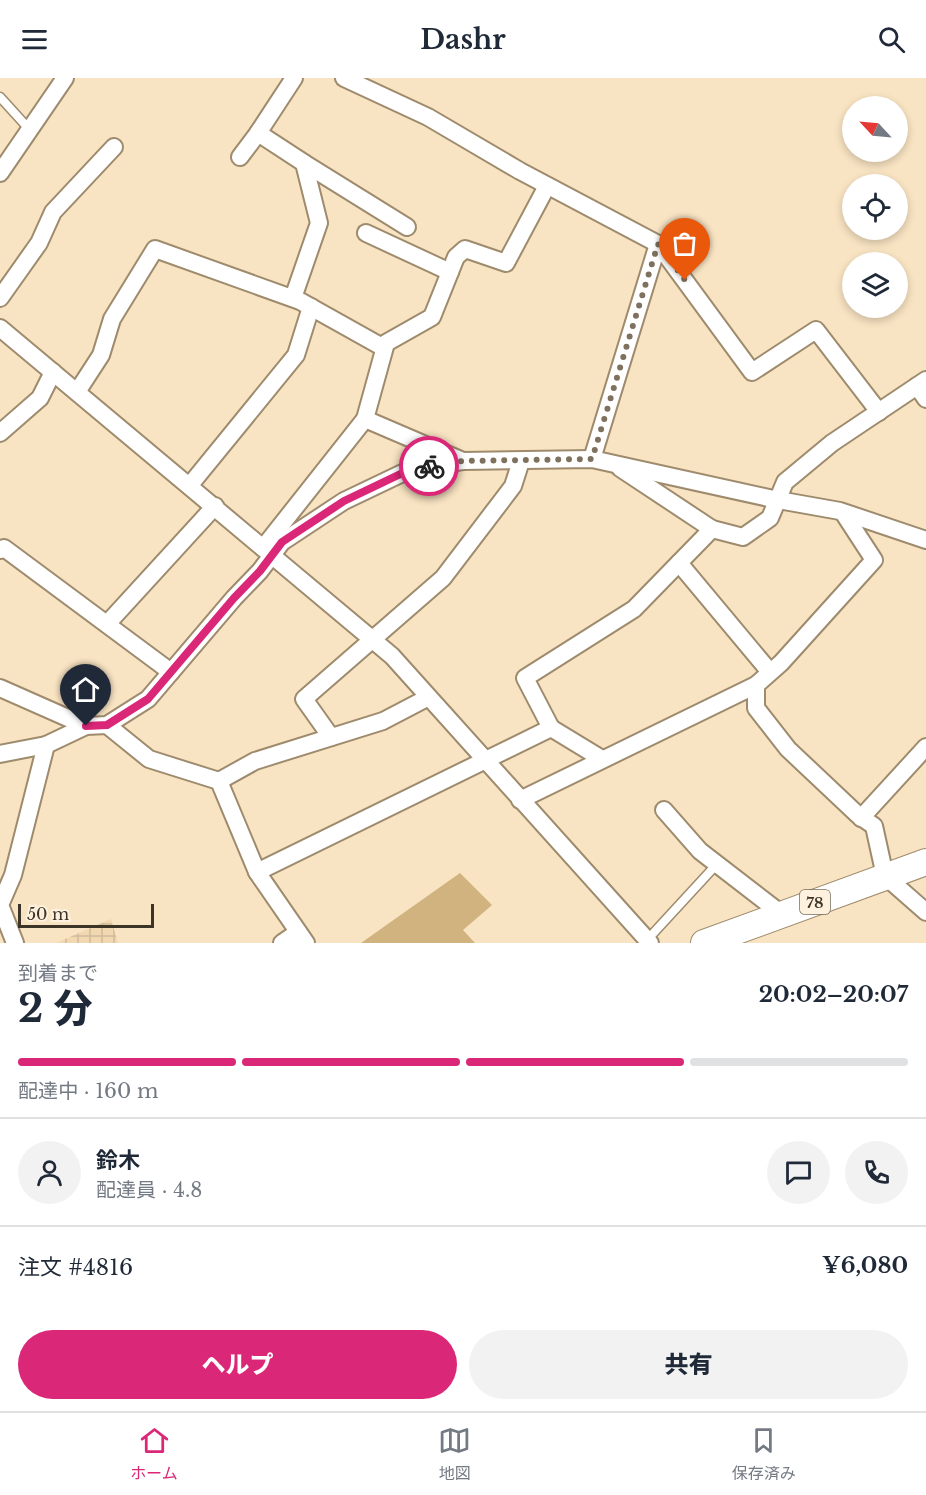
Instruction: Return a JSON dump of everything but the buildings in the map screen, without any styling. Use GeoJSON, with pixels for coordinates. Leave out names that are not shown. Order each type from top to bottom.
{"type":"FeatureCollection","features":[{"type":"Feature","properties":{"kind":"main road","name":"78"},"geometry":{"type":"LineString","coordinates":[[708,942],[751,935],[783,915],[926,861]]}},
{"type":"Feature","properties":{"kind":"street"},"geometry":{"type":"LineString","coordinates":[[0,173],[64,78]]}},
{"type":"Feature","properties":{"kind":"street"},"geometry":{"type":"LineString","coordinates":[[240,157],[294,78]]}},
{"type":"Feature","properties":{"kind":"street"},"geometry":{"type":"LineString","coordinates":[[344,78],[428,117],[547,186],[658,244],[752,372],[816,330],[879,412]]}},
{"type":"Feature","properties":{"kind":"street"},"geometry":{"type":"LineString","coordinates":[[261,129],[258,133],[304,164],[407,227]]}},
{"type":"Feature","properties":{"kind":"street"},"geometry":{"type":"LineString","coordinates":[[0,298],[39,243],[53,212],[114,147]]}},
{"type":"Feature","properties":{"kind":"street"},"geometry":{"type":"LineString","coordinates":[[293,298],[319,223],[304,164]]}},
{"type":"Feature","properties":{"kind":"street"},"geometry":{"type":"LineString","coordinates":[[0,754],[46,745],[86,726],[107,725],[148,699],[260,571],[266,552],[365,419],[386,343],[432,317],[456,257],[465,249],[506,263],[547,186]]}},
{"type":"Feature","properties":{"kind":"street"},"geometry":{"type":"LineString","coordinates":[[366,233],[450,272]]}},
{"type":"Feature","properties":{"kind":"street"},"geometry":{"type":"LineString","coordinates":[[592,459],[658,244]]}},
{"type":"Feature","properties":{"kind":"street"},"geometry":{"type":"LineString","coordinates":[[77,392],[101,355],[112,319],[154,249],[293,298],[384,348]]}},
{"type":"Feature","properties":{"kind":"street"},"geometry":{"type":"LineString","coordinates":[[190,485],[296,354],[311,307]]}},
{"type":"Feature","properties":{"kind":"street"},"geometry":{"type":"LineString","coordinates":[[0,327],[392,656],[485,763],[648,941]]}},
{"type":"Feature","properties":{"kind":"street"},"geometry":{"type":"LineString","coordinates":[[0,434],[40,398],[53,372]]}},
{"type":"Feature","properties":{"kind":"street"},"geometry":{"type":"LineString","coordinates":[[614,464],[712,529],[743,537],[770,518],[785,482],[832,443],[879,412],[923,388]]}},
{"type":"Feature","properties":{"kind":"street"},"geometry":{"type":"LineString","coordinates":[[365,419],[463,461]]}},
{"type":"Feature","properties":{"kind":"street"},"geometry":{"type":"LineString","coordinates":[[266,552],[354,496],[413,468],[463,461],[592,459],[778,500],[840,511],[926,540]]}},
{"type":"Feature","properties":{"kind":"street"},"geometry":{"type":"LineString","coordinates":[[331,737],[304,699],[443,578],[513,486],[521,461]]}},
{"type":"Feature","properties":{"kind":"street"},"geometry":{"type":"LineString","coordinates":[[107,624],[215,506]]}},
{"type":"Feature","properties":{"kind":"street"},"geometry":{"type":"LineString","coordinates":[[520,800],[756,685],[874,560],[844,514]]}},
{"type":"Feature","properties":{"kind":"street"},"geometry":{"type":"LineString","coordinates":[[602,759],[551,728],[525,678],[634,609],[712,529]]}},
{"type":"Feature","properties":{"kind":"street"},"geometry":{"type":"LineString","coordinates":[[1,548],[171,672]]}},
{"type":"Feature","properties":{"kind":"street"},"geometry":{"type":"LineString","coordinates":[[679,563],[770,672]]}},
{"type":"Feature","properties":{"kind":"street"},"geometry":{"type":"LineString","coordinates":[[756,685],[756,708],[788,749],[861,818],[874,826],[885,876],[926,912]]}},
{"type":"Feature","properties":{"kind":"street"},"geometry":{"type":"LineString","coordinates":[[0,688],[86,726]]}},
{"type":"Feature","properties":{"kind":"street"},"geometry":{"type":"LineString","coordinates":[[107,725],[150,759],[219,781],[255,761],[383,721],[427,698]]}},
{"type":"Feature","properties":{"kind":"street"},"geometry":{"type":"LineString","coordinates":[[257,872],[485,763],[551,728]]}},
{"type":"Feature","properties":{"kind":"street"},"geometry":{"type":"LineString","coordinates":[[15,943],[0,905],[13,875],[46,745]]}},
{"type":"Feature","properties":{"kind":"street"},"geometry":{"type":"LineString","coordinates":[[861,818],[926,748]]}},
{"type":"Feature","properties":{"kind":"street"},"geometry":{"type":"LineString","coordinates":[[219,781],[257,872],[302,937],[282,943]]}},
{"type":"Feature","properties":{"kind":"street"},"geometry":{"type":"LineString","coordinates":[[664,810],[700,851],[783,915]]}},
{"type":"Feature","properties":{"kind":"lane"},"geometry":{"type":"LineString","coordinates":[[0,97],[31,130]]}},
{"type":"Feature","properties":{"kind":"lane"},"geometry":{"type":"LineString","coordinates":[[648,941],[717,864]]}},
{"type":"Feature","properties":{"kind":"shaded area"},"geometry":{"type":"Polygon","coordinates":[[[460,873],[492,905],[463,930],[475,943],[361,943],[460,873]]]}},
{"type":"Feature","properties":{"kind":"shaded area"},"geometry":{"type":"Polygon","coordinates":[[[111,919],[118,943],[56,943],[111,919]]]}},
{"type":"Feature","properties":{"kind":"way so far"},"geometry":{"type":"LineString","coordinates":[[429,466],[463,461],[592,459],[648,270],[658,244],[685,280]]}},
{"type":"Feature","properties":{"kind":"route"},"geometry":{"type":"LineString","coordinates":[[86,726],[107,725],[148,699],[260,571],[282,542],[344,501],[413,468],[429,466]]}}]}
